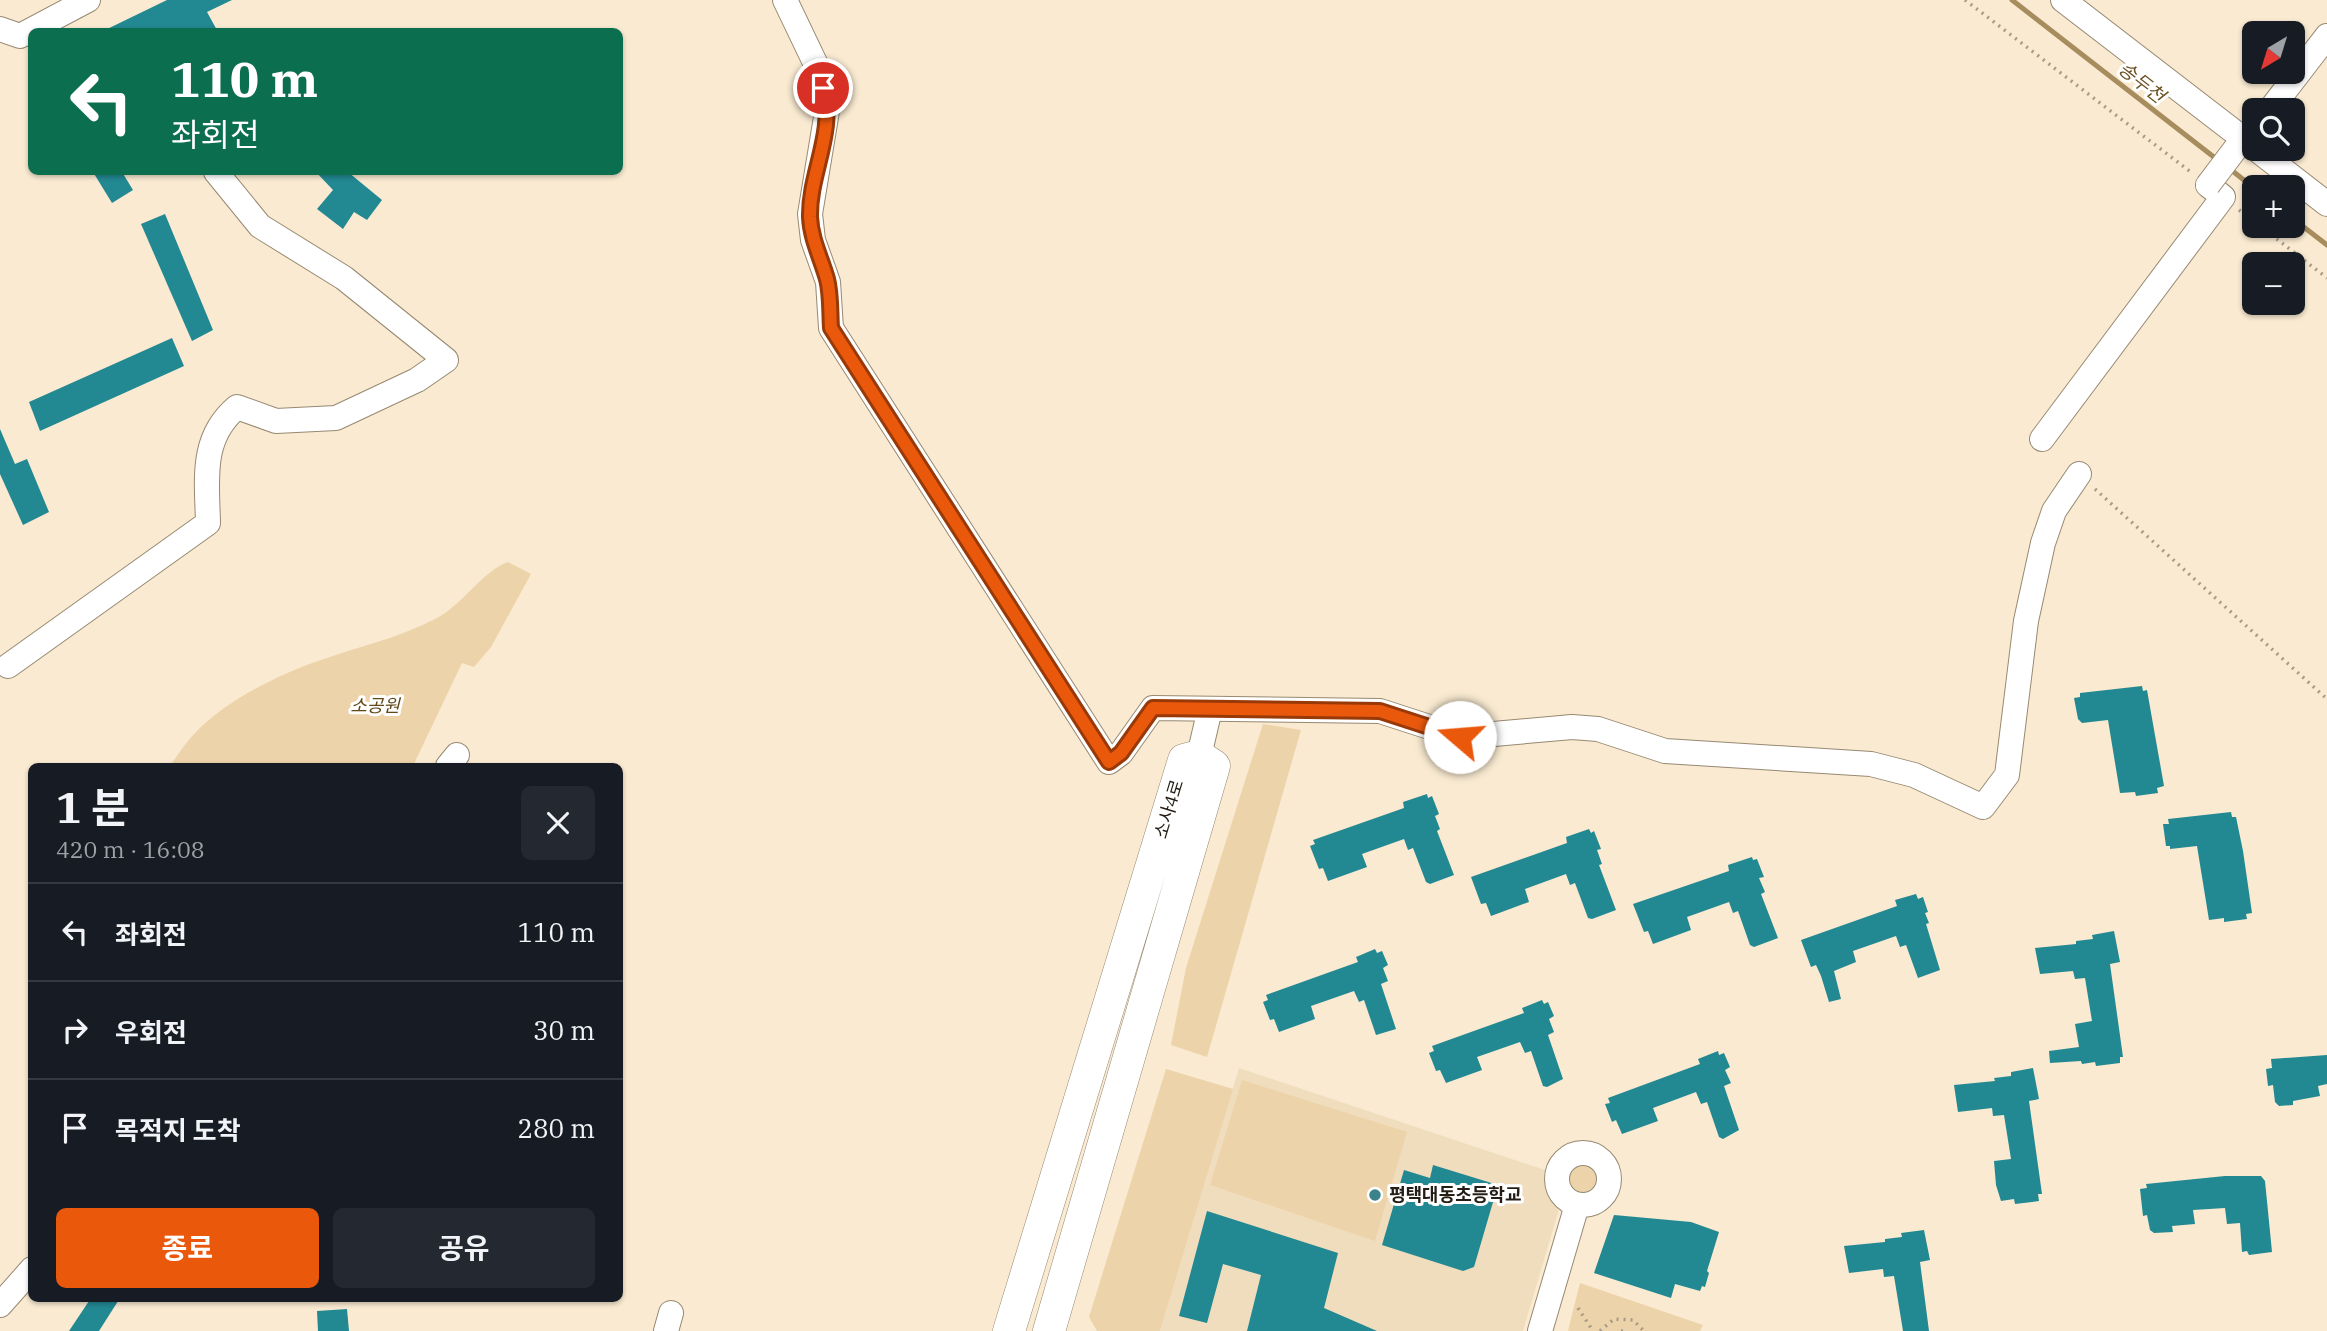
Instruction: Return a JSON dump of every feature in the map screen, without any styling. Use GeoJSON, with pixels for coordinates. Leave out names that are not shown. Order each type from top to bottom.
{"type":"FeatureCollection","features":[{"type":"Feature","properties":{"kind":"main road","name":"소사4로"},"geometry":{"type":"LineString","coordinates":[[1009,1331],[1184,760],[1199,756],[1214,766],[1049,1331]]}},
{"type":"Feature","properties":{"kind":"street"},"geometry":{"type":"LineString","coordinates":[[33,28],[88,0]]}},
{"type":"Feature","properties":{"kind":"street"},"geometry":{"type":"LineString","coordinates":[[785,0],[818,71],[828,105],[810,214],[813,240],[828,282],[831,328],[1109,762],[1121,753],[1153,708],[1275,712],[1350,709],[1380,711],[1460,737],[1572,727],[1598,729],[1665,751],[1871,764],[1914,775],[1983,807],[2007,775],[2026,621],[2043,544],[2054,511],[2079,474]]}},
{"type":"Feature","properties":{"kind":"street"},"geometry":{"type":"LineString","coordinates":[[2063,0],[2242,137]]}},
{"type":"Feature","properties":{"kind":"street"},"geometry":{"type":"LineString","coordinates":[[2279,98],[2327,36]]}},
{"type":"Feature","properties":{"kind":"street"},"geometry":{"type":"LineString","coordinates":[[2042,439],[2242,152]]}},
{"type":"Feature","properties":{"kind":"street"},"geometry":{"type":"LineString","coordinates":[[2273,161],[2327,204]]}},
{"type":"Feature","properties":{"kind":"street"},"geometry":{"type":"LineString","coordinates":[[8,666],[208,523],[206,458],[224,418],[237,407],[276,421],[337,418],[417,380],[446,360],[344,278],[260,226],[218,175]]}},
{"type":"Feature","properties":{"kind":"street"},"geometry":{"type":"LineString","coordinates":[[1199,756],[1209,713]]}},
{"type":"Feature","properties":{"kind":"street"},"geometry":{"type":"LineString","coordinates":[[1541,1331],[1577,1205]]}},
{"type":"Feature","properties":{"kind":"street"},"geometry":{"type":"LineString","coordinates":[[0,1306],[28,1274]]}},
{"type":"Feature","properties":{"kind":"path"},"geometry":{"type":"LineString","coordinates":[[1965,0],[2242,212]]}},
{"type":"Feature","properties":{"kind":"path"},"geometry":{"type":"LineString","coordinates":[[2275,238],[2327,278]]}},
{"type":"Feature","properties":{"kind":"path"},"geometry":{"type":"LineString","coordinates":[[2079,474],[2327,699]]}},
{"type":"Feature","properties":{"kind":"path"},"geometry":{"type":"LineString","coordinates":[[1578,1308],[1593,1331]]}},
{"type":"Feature","properties":{"kind":"path"},"geometry":{"type":"LineString","coordinates":[[1600,1331],[1614,1319],[1633,1320],[1644,1331]]}},
{"type":"Feature","properties":{"kind":"shaded area","name":"평택대동초등학교"},"geometry":{"type":"Polygon","coordinates":[[[1239,1068],[1548,1171],[1547,1188],[1559,1209],[1523,1331],[1160,1331],[1239,1068]]]}},
{"type":"Feature","properties":{"kind":"green space","name":"소공원"},"geometry":{"type":"Polygon","coordinates":[[[508,562],[531,574],[491,647],[474,667],[462,663],[414,763],[172,763],[196,732],[238,699],[271,680],[305,666],[394,636],[437,618],[499,566],[508,562]]]}},
{"type":"Feature","properties":{"kind":"green space"},"geometry":{"type":"Polygon","coordinates":[[[1263,724],[1301,730],[1207,1057],[1171,1045],[1186,968],[1263,724]]]}},
{"type":"Feature","properties":{"kind":"green space"},"geometry":{"type":"Polygon","coordinates":[[[1166,1069],[1233,1089],[1160,1331],[1097,1331],[1089,1317],[1166,1069]]]}},
{"type":"Feature","properties":{"kind":"green space"},"geometry":{"type":"Polygon","coordinates":[[[1242,1080],[1407,1132],[1375,1241],[1210,1185],[1242,1080]]]}},
{"type":"Feature","properties":{"kind":"green space"},"geometry":{"type":"Polygon","coordinates":[[[1583,1164],[1589,1165],[1597,1173],[1597,1185],[1589,1193],[1583,1194],[1577,1193],[1569,1185],[1568,1179],[1569,1173],[1577,1165],[1583,1164]]]}},
{"type":"Feature","properties":{"kind":"green space"},"geometry":{"type":"Polygon","coordinates":[[[1580,1283],[1703,1325],[1700,1331],[1568,1331],[1580,1283]]]}},
{"type":"Feature","properties":{"kind":"building"},"geometry":{"type":"Polygon","coordinates":[[[167,0],[232,0],[207,12],[216,28],[109,28],[167,0]]]}},
{"type":"Feature","properties":{"kind":"building"},"geometry":{"type":"Polygon","coordinates":[[[95,175],[124,175],[133,190],[112,203],[95,175]]]}},
{"type":"Feature","properties":{"kind":"building"},"geometry":{"type":"Polygon","coordinates":[[[319,175],[352,175],[382,200],[367,220],[354,212],[343,229],[317,209],[333,190],[319,175]]]}},
{"type":"Feature","properties":{"kind":"building"},"geometry":{"type":"Polygon","coordinates":[[[165,214],[213,330],[192,341],[141,224],[165,214]]]}},
{"type":"Feature","properties":{"kind":"building"},"geometry":{"type":"Polygon","coordinates":[[[172,338],[184,366],[40,431],[29,402],[172,338]]]}},
{"type":"Feature","properties":{"kind":"building"},"geometry":{"type":"Polygon","coordinates":[[[0,429],[15,464],[27,459],[49,512],[23,525],[0,474],[0,429]]]}},
{"type":"Feature","properties":{"kind":"building"},"geometry":{"type":"Polygon","coordinates":[[[2142,686],[2143,691],[2147,690],[2164,786],[2157,788],[2158,793],[2136,796],[2135,792],[2120,793],[2108,720],[2082,723],[2078,719],[2074,698],[2080,697],[2080,693],[2142,686]]]}},
{"type":"Feature","properties":{"kind":"building"},"geometry":{"type":"Polygon","coordinates":[[[1427,794],[1428,798],[1432,796],[1439,814],[1435,816],[1440,829],[1437,831],[1454,875],[1430,884],[1426,882],[1413,848],[1408,850],[1404,839],[1362,854],[1367,867],[1328,881],[1323,868],[1319,869],[1310,846],[1315,844],[1313,840],[1404,808],[1403,802],[1427,794]]]}},
{"type":"Feature","properties":{"kind":"building"},"geometry":{"type":"Polygon","coordinates":[[[2231,812],[2232,817],[2236,817],[2252,913],[2246,914],[2247,919],[2224,922],[2224,918],[2209,920],[2197,846],[2170,849],[2170,846],[2166,846],[2163,824],[2169,824],[2168,819],[2231,812]]]}},
{"type":"Feature","properties":{"kind":"building"},"geometry":{"type":"Polygon","coordinates":[[[1589,829],[1591,833],[1594,831],[1601,849],[1597,850],[1602,864],[1599,865],[1616,910],[1588,918],[1575,883],[1570,885],[1566,874],[1525,889],[1529,902],[1491,916],[1486,903],[1481,904],[1471,877],[1567,843],[1566,837],[1589,829]]]}},
{"type":"Feature","properties":{"kind":"building"},"geometry":{"type":"Polygon","coordinates":[[[1752,857],[1753,860],[1757,859],[1764,877],[1759,878],[1765,892],[1761,894],[1778,938],[1754,947],[1750,945],[1738,911],[1733,913],[1729,902],[1687,917],[1691,930],[1653,944],[1648,931],[1644,932],[1633,904],[1729,871],[1728,865],[1752,857]]]}},
{"type":"Feature","properties":{"kind":"building"},"geometry":{"type":"Polygon","coordinates":[[[1916,894],[1918,899],[1923,897],[1928,912],[1925,913],[1929,923],[1926,924],[1940,970],[1918,978],[1906,945],[1900,947],[1896,936],[1853,951],[1856,962],[1834,971],[1841,999],[1829,1002],[1821,976],[1816,965],[1811,967],[1801,940],[1897,906],[1895,900],[1916,894]]]}},
{"type":"Feature","properties":{"kind":"building"},"geometry":{"type":"Polygon","coordinates":[[[2114,931],[2120,962],[2110,964],[2123,1057],[2120,1057],[2120,1063],[2096,1066],[2095,1062],[2082,1064],[2081,1061],[2050,1063],[2049,1051],[2079,1047],[2075,1024],[2092,1021],[2085,978],[2075,979],[2073,971],[2040,974],[2035,948],[2076,944],[2076,941],[2093,939],[2092,935],[2114,931]]]}},
{"type":"Feature","properties":{"kind":"building"},"geometry":{"type":"Polygon","coordinates":[[[1375,949],[1377,953],[1382,951],[1388,965],[1383,968],[1388,981],[1381,984],[1396,1029],[1376,1035],[1364,1000],[1359,1002],[1354,991],[1311,1006],[1315,1019],[1279,1032],[1274,1019],[1270,1020],[1263,1002],[1268,1000],[1266,995],[1358,962],[1356,957],[1375,949]]]}},
{"type":"Feature","properties":{"kind":"building"},"geometry":{"type":"Polygon","coordinates":[[[1542,1000],[1544,1004],[1548,1002],[1554,1016],[1549,1019],[1554,1032],[1548,1035],[1563,1079],[1547,1087],[1543,1086],[1531,1051],[1525,1053],[1520,1042],[1477,1057],[1482,1070],[1446,1083],[1440,1070],[1436,1071],[1429,1053],[1434,1051],[1432,1046],[1524,1013],[1522,1008],[1542,1000]]]}},
{"type":"Feature","properties":{"kind":"building"},"geometry":{"type":"Polygon","coordinates":[[[1718,1051],[1719,1055],[1724,1053],[1730,1067],[1725,1070],[1731,1083],[1724,1086],[1739,1130],[1723,1139],[1719,1137],[1707,1102],[1701,1104],[1696,1092],[1653,1108],[1658,1121],[1622,1134],[1616,1120],[1612,1122],[1605,1104],[1610,1103],[1608,1098],[1700,1064],[1698,1059],[1718,1051]]]}},
{"type":"Feature","properties":{"kind":"building"},"geometry":{"type":"Polygon","coordinates":[[[2327,1055],[2327,1084],[2318,1086],[2320,1096],[2293,1101],[2293,1105],[2279,1106],[2275,1102],[2273,1085],[2268,1086],[2266,1069],[2272,1068],[2271,1059],[2327,1055]]]}},
{"type":"Feature","properties":{"kind":"building"},"geometry":{"type":"Polygon","coordinates":[[[2033,1068],[2039,1099],[2029,1101],[2042,1194],[2038,1194],[2039,1201],[2015,1204],[2014,1199],[2001,1201],[1996,1185],[1994,1161],[2011,1159],[2004,1115],[1993,1116],[1992,1108],[1958,1112],[1954,1085],[1995,1081],[1994,1078],[2011,1076],[2011,1072],[2033,1068]]]}},
{"type":"Feature","properties":{"kind":"building"},"geometry":{"type":"Polygon","coordinates":[[[1433,1165],[1498,1185],[1474,1267],[1463,1271],[1382,1245],[1404,1170],[1430,1178],[1433,1165]]]}},
{"type":"Feature","properties":{"kind":"building"},"geometry":{"type":"Polygon","coordinates":[[[2225,1176],[2261,1176],[2265,1181],[2272,1252],[2249,1255],[2247,1251],[2242,1252],[2240,1223],[2227,1224],[2225,1208],[2193,1210],[2195,1224],[2172,1226],[2173,1232],[2154,1233],[2150,1230],[2147,1215],[2143,1216],[2140,1189],[2147,1188],[2146,1184],[2225,1176]]]}},
{"type":"Feature","properties":{"kind":"building"},"geometry":{"type":"Polygon","coordinates":[[[1207,1211],[1338,1253],[1324,1308],[1377,1331],[1247,1331],[1261,1275],[1223,1264],[1207,1323],[1179,1316],[1207,1211]]]}},
{"type":"Feature","properties":{"kind":"building"},"geometry":{"type":"Polygon","coordinates":[[[1614,1215],[1691,1222],[1719,1232],[1705,1287],[1702,1286],[1700,1291],[1675,1284],[1671,1298],[1594,1273],[1614,1215]]]}},
{"type":"Feature","properties":{"kind":"building"},"geometry":{"type":"Polygon","coordinates":[[[1924,1230],[1930,1260],[1920,1262],[1929,1331],[1903,1331],[1894,1276],[1884,1277],[1883,1269],[1849,1273],[1844,1246],[1885,1242],[1885,1239],[1902,1237],[1901,1233],[1924,1230]]]}},
{"type":"Feature","properties":{"kind":"building"},"geometry":{"type":"Polygon","coordinates":[[[88,1302],[117,1302],[99,1331],[69,1331],[88,1302]]]}},
{"type":"Feature","properties":{"kind":"building"},"geometry":{"type":"Polygon","coordinates":[[[347,1309],[349,1331],[318,1331],[317,1311],[347,1309]]]}},
{"type":"Feature","properties":{"kind":"waterway","name":"송두천"},"geometry":{"type":"LineString","coordinates":[[2012,0],[2219,161]]}},
{"type":"Feature","properties":{"kind":"waterway","name":"송두천"},"geometry":{"type":"LineString","coordinates":[[2230,169],[2242,178]]}},
{"type":"Feature","properties":{"kind":"waterway","name":"송두천"},"geometry":{"type":"LineString","coordinates":[[2305,228],[2327,245]]}},
{"type":"Feature","properties":{"kind":"place","name":"평택대동초등학교"},"geometry":{"type":"Point","coordinates":[1375,1195]}},
{"type":"Feature","properties":{"kind":"route"},"geometry":{"type":"LineString","coordinates":[[823,88],[828,105],[825,136],[810,214],[813,240],[828,282],[831,328],[1109,762],[1121,753],[1153,708],[1275,712],[1350,709],[1380,711],[1460,737]]}}]}
